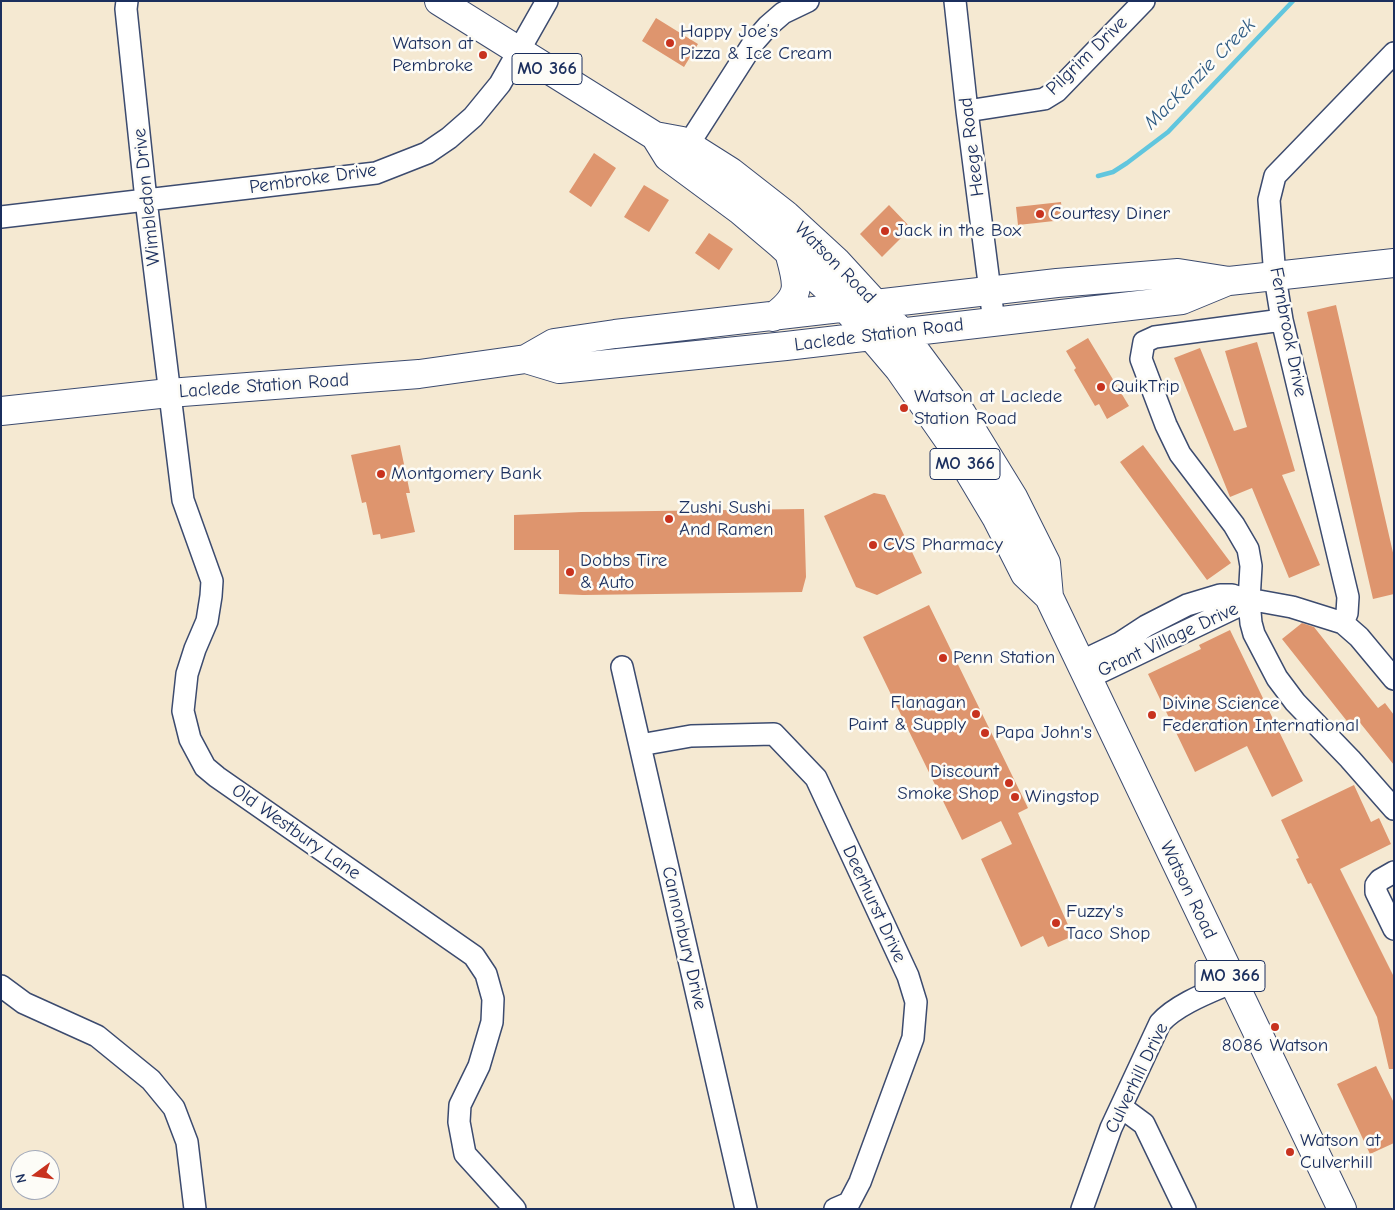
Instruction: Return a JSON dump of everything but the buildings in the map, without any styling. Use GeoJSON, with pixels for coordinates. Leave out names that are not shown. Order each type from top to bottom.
{"type":"FeatureCollection","features":[{"type":"Feature","properties":{"kind":"main road","name":"Watson Road"},"geometry":{"type":"LineString","coordinates":[[439,1],[655,136],[682,141],[730,172],[786,215],[836,261],[902,333],[962,414],[1012,497],[1046,563],[1049,597],[1342,1209]]}},
{"type":"Feature","properties":{"kind":"main road","name":"Watson Road"},"geometry":{"type":"LineString","coordinates":[[655,136],[668,156],[741,212],[789,252],[846,308],[871,336],[913,388],[959,455],[996,517],[1025,574],[1049,597]]}},
{"type":"Feature","properties":{"kind":"main road"},"geometry":{"type":"LineString","coordinates":[[773,316],[786,307],[796,290],[789,252]]}},
{"type":"Feature","properties":{"kind":"main road","name":"Laclede Station Road"},"geometry":{"type":"LineString","coordinates":[[1,411],[169,393],[419,374],[526,359],[554,343],[615,334],[1057,283],[1178,273],[1229,281],[1394,263]]}},
{"type":"Feature","properties":{"kind":"main road","name":"Laclede Station Road"},"geometry":{"type":"LineString","coordinates":[[526,359],[559,369],[786,346],[1182,300],[1229,281]]}},
{"type":"Feature","properties":{"kind":"street","name":"Wimbledon Drive"},"geometry":{"type":"LineString","coordinates":[[127,1],[126,9],[146,200],[169,393]]}},
{"type":"Feature","properties":{"kind":"street","name":"Pembroke Drive"},"geometry":{"type":"LineString","coordinates":[[1,217],[376,173],[427,154],[473,117],[500,84],[547,1]]}},
{"type":"Feature","properties":{"kind":"street"},"geometry":{"type":"LineString","coordinates":[[688,145],[754,42],[783,13],[808,1]]}},
{"type":"Feature","properties":{"kind":"street","name":"Heege Road"},"geometry":{"type":"LineString","coordinates":[[955,1],[994,322]]}},
{"type":"Feature","properties":{"kind":"street","name":"Pilgrim Drive"},"geometry":{"type":"LineString","coordinates":[[967,111],[1044,98],[1056,91],[1144,1]]}},
{"type":"Feature","properties":{"kind":"street","name":"Fernbrook Drive"},"geometry":{"type":"LineString","coordinates":[[1343,623],[1347,612],[1348,597],[1282,320],[1275,277],[1269,200],[1275,176],[1394,53]]}},
{"type":"Feature","properties":{"kind":"street"},"geometry":{"type":"LineString","coordinates":[[1282,320],[1155,337],[1144,342],[1141,359],[1166,425],[1180,454],[1234,525],[1248,549],[1251,566],[1249,601],[1254,634],[1277,678],[1301,709],[1394,808]]}},
{"type":"Feature","properties":{"kind":"street","name":"Old Westbury Lane"},"geometry":{"type":"LineString","coordinates":[[169,393],[183,500],[212,581],[212,596],[207,621],[195,649],[186,683],[183,711],[190,739],[205,767],[217,777],[474,956],[486,974],[492,999],[492,1022],[479,1066],[460,1105],[459,1122],[465,1154],[515,1209]]}},
{"type":"Feature","properties":{"kind":"street","name":"Grant Village Drive"},"geometry":{"type":"LineString","coordinates":[[1084,670],[1146,626],[1187,605],[1220,595],[1232,595],[1249,601],[1292,607],[1343,623],[1359,637],[1394,679]]}},
{"type":"Feature","properties":{"kind":"street","name":"Cannonbury Drive"},"geometry":{"type":"LineString","coordinates":[[622,667],[746,1209]]}},
{"type":"Feature","properties":{"kind":"street","name":"Deerhurst Drive"},"geometry":{"type":"LineString","coordinates":[[640,745],[691,736],[774,734],[816,778],[908,976],[916,1002],[913,1038],[860,1182],[849,1203],[835,1209]]}},
{"type":"Feature","properties":{"kind":"street"},"geometry":{"type":"LineString","coordinates":[[1394,872],[1380,880],[1376,885],[1376,892],[1394,929]]}},
{"type":"Feature","properties":{"kind":"street","name":"Culverhill Drive"},"geometry":{"type":"LineString","coordinates":[[1082,1209],[1111,1128],[1160,1022],[1180,1008],[1232,982]]}},
{"type":"Feature","properties":{"kind":"street"},"geometry":{"type":"LineString","coordinates":[[1,986],[24,1003],[97,1036],[151,1080],[174,1108],[187,1142],[195,1209]]}},
{"type":"Feature","properties":{"kind":"street"},"geometry":{"type":"LineString","coordinates":[[1121,1107],[1144,1124],[1185,1209]]}},
{"type":"Feature","properties":{"kind":"waterway","name":"MacKenzie Creek"},"geometry":{"type":"LineString","coordinates":[[1098,176],[1113,172],[1168,132],[1293,1]]}},
{"type":"Feature","properties":{"kind":"place","name":"Happy Joe’s Pizza & Ice Cream"},"geometry":{"type":"Point","coordinates":[670,43]}},
{"type":"Feature","properties":{"kind":"place","name":"Watson at Pembroke"},"geometry":{"type":"Point","coordinates":[483,55]}},
{"type":"Feature","properties":{"kind":"place","name":"Courtesy Diner"},"geometry":{"type":"Point","coordinates":[1040,214]}},
{"type":"Feature","properties":{"kind":"place","name":"Jack in the Box"},"geometry":{"type":"Point","coordinates":[885,231]}},
{"type":"Feature","properties":{"kind":"place","name":"QuikTrip"},"geometry":{"type":"Point","coordinates":[1101,387]}},
{"type":"Feature","properties":{"kind":"place","name":"Watson at Laclede Station Road"},"geometry":{"type":"Point","coordinates":[904,408]}},
{"type":"Feature","properties":{"kind":"place","name":"Montgomery Bank"},"geometry":{"type":"Point","coordinates":[381,474]}},
{"type":"Feature","properties":{"kind":"place","name":"Zushi Sushi And Ramen"},"geometry":{"type":"Point","coordinates":[669,519]}},
{"type":"Feature","properties":{"kind":"place","name":"CVS Pharmacy"},"geometry":{"type":"Point","coordinates":[873,545]}},
{"type":"Feature","properties":{"kind":"place","name":"Dobbs Tire & Auto"},"geometry":{"type":"Point","coordinates":[570,572]}},
{"type":"Feature","properties":{"kind":"place","name":"Penn Station"},"geometry":{"type":"Point","coordinates":[943,658]}},
{"type":"Feature","properties":{"kind":"place","name":"Flanagan Paint & Supply"},"geometry":{"type":"Point","coordinates":[976,714]}},
{"type":"Feature","properties":{"kind":"place","name":"Divine Science Federation International"},"geometry":{"type":"Point","coordinates":[1152,715]}},
{"type":"Feature","properties":{"kind":"place","name":"Papa John's"},"geometry":{"type":"Point","coordinates":[985,733]}},
{"type":"Feature","properties":{"kind":"place","name":"Discount Smoke Shop"},"geometry":{"type":"Point","coordinates":[1009,783]}},
{"type":"Feature","properties":{"kind":"place","name":"Wingstop"},"geometry":{"type":"Point","coordinates":[1015,797]}},
{"type":"Feature","properties":{"kind":"place","name":"Fuzzy's Taco Shop"},"geometry":{"type":"Point","coordinates":[1056,923]}},
{"type":"Feature","properties":{"kind":"place","name":"8086 Watson"},"geometry":{"type":"Point","coordinates":[1275,1027]}},
{"type":"Feature","properties":{"kind":"place","name":"Watson at Culverhill"},"geometry":{"type":"Point","coordinates":[1290,1152]}}]}
